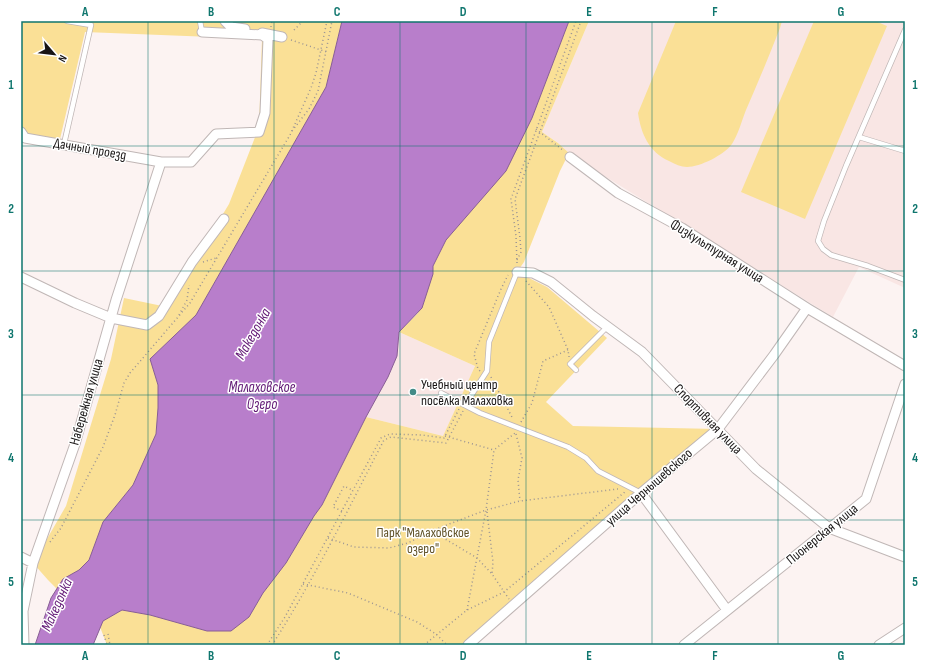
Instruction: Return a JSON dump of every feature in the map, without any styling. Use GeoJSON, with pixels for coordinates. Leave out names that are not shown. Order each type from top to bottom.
{"type":"FeatureCollection","features":[{"type":"Feature","properties":{"kind":"street"},"geometry":{"type":"LineString","coordinates":[[225,21],[231,26],[282,37]]}},
{"type":"Feature","properties":{"kind":"street","name":"Дачный проезд"},"geometry":{"type":"LineString","coordinates":[[21,132],[25,138],[161,162],[191,162],[216,134],[259,132],[265,113],[268,39],[262,35],[202,32]]}},
{"type":"Feature","properties":{"kind":"street","name":"Физкультурная улица"},"geometry":{"type":"LineString","coordinates":[[570,157],[618,193],[682,228],[807,308],[905,366]]}},
{"type":"Feature","properties":{"kind":"street","name":"Набережная улица"},"geometry":{"type":"LineString","coordinates":[[24,645],[23,611],[34,563],[75,444],[116,300],[161,162]]}},
{"type":"Feature","properties":{"kind":"street"},"geometry":{"type":"LineString","coordinates":[[22,280],[111,318],[147,325],[159,316],[192,262],[224,219]]}},
{"type":"Feature","properties":{"kind":"street","name":"Спортивная улица"},"geometry":{"type":"LineString","coordinates":[[514,270],[534,273],[551,282],[642,352],[756,469],[829,528],[841,534],[905,557]]}},
{"type":"Feature","properties":{"kind":"street","name":"улица Чернышевского"},"geometry":{"type":"LineString","coordinates":[[468,645],[641,493],[718,429],[774,355],[807,308]]}},
{"type":"Feature","properties":{"kind":"street","name":"Пионерская улица"},"geometry":{"type":"LineString","coordinates":[[684,645],[866,498],[905,384]]}},
{"type":"Feature","properties":{"kind":"street"},"geometry":{"type":"LineString","coordinates":[[641,493],[727,610]]}},
{"type":"Feature","properties":{"kind":"street"},"geometry":{"type":"LineString","coordinates":[[21,558],[34,563]]}},
{"type":"Feature","properties":{"kind":"street"},"geometry":{"type":"LineString","coordinates":[[879,645],[905,628]]}},
{"type":"Feature","properties":{"kind":"lane"},"geometry":{"type":"LineString","coordinates":[[64,144],[91,25],[67,21]]}},
{"type":"Feature","properties":{"kind":"lane"},"geometry":{"type":"LineString","coordinates":[[200,21],[202,32]]}},
{"type":"Feature","properties":{"kind":"lane"},"geometry":{"type":"LineString","coordinates":[[905,30],[833,196],[818,240],[823,249],[831,255],[868,266],[905,280]]}},
{"type":"Feature","properties":{"kind":"lane"},"geometry":{"type":"LineString","coordinates":[[859,137],[905,151]]}},
{"type":"Feature","properties":{"kind":"lane"},"geometry":{"type":"LineString","coordinates":[[463,404],[487,370],[489,342],[514,270]]}},
{"type":"Feature","properties":{"kind":"lane"},"geometry":{"type":"LineString","coordinates":[[576,370],[570,364],[608,326]]}},
{"type":"Feature","properties":{"kind":"lane"},"geometry":{"type":"LineString","coordinates":[[441,393],[518,428],[568,447],[586,458],[598,471],[641,493]]}},
{"type":"Feature","properties":{"kind":"path"},"geometry":{"type":"LineString","coordinates":[[294,30],[303,21]]}},
{"type":"Feature","properties":{"kind":"path"},"geometry":{"type":"LineString","coordinates":[[290,134],[309,109],[318,91],[327,52],[331,24],[330,21]]}},
{"type":"Feature","properties":{"kind":"path"},"geometry":{"type":"LineString","coordinates":[[47,545],[61,528],[103,447],[115,416],[124,383],[130,373],[190,303],[290,134],[311,88],[316,73],[320,50],[330,21]]}},
{"type":"Feature","properties":{"kind":"path"},"geometry":{"type":"LineString","coordinates":[[514,270],[517,261],[516,236],[511,199],[576,21]]}},
{"type":"Feature","properties":{"kind":"path"},"geometry":{"type":"LineString","coordinates":[[518,428],[485,365],[482,372],[478,369],[474,354],[501,289],[514,270],[521,252],[515,199],[581,21]]}},
{"type":"Feature","properties":{"kind":"path"},"geometry":{"type":"LineString","coordinates":[[292,40],[327,52]]}},
{"type":"Feature","properties":{"kind":"path"},"geometry":{"type":"LineString","coordinates":[[536,129],[570,157]]}},
{"type":"Feature","properties":{"kind":"path"},"geometry":{"type":"LineString","coordinates":[[201,262],[216,258]]}},
{"type":"Feature","properties":{"kind":"path"},"geometry":{"type":"LineString","coordinates":[[514,270],[549,307],[568,350],[570,364]]}},
{"type":"Feature","properties":{"kind":"path"},"geometry":{"type":"LineString","coordinates":[[176,320],[187,300],[189,283]]}},
{"type":"Feature","properties":{"kind":"path"},"geometry":{"type":"LineString","coordinates":[[518,428],[532,403],[543,361],[568,350]]}},
{"type":"Feature","properties":{"kind":"path"},"geometry":{"type":"LineString","coordinates":[[445,436],[463,404]]}},
{"type":"Feature","properties":{"kind":"path"},"geometry":{"type":"LineString","coordinates":[[272,645],[289,619],[384,440],[391,437],[446,443],[450,438],[463,404]]}},
{"type":"Feature","properties":{"kind":"path"},"geometry":{"type":"LineString","coordinates":[[468,610],[486,510],[494,450],[516,432],[522,458],[518,480],[520,501]]}},
{"type":"Feature","properties":{"kind":"path"},"geometry":{"type":"LineString","coordinates":[[266,645],[285,617],[381,438],[390,434],[422,435],[442,438],[445,436],[494,450]]}},
{"type":"Feature","properties":{"kind":"path"},"geometry":{"type":"LineString","coordinates":[[342,511],[333,506],[344,486],[353,490]]}},
{"type":"Feature","properties":{"kind":"path"},"geometry":{"type":"LineString","coordinates":[[328,538],[354,548],[389,548],[408,543],[431,531],[486,510],[520,501],[630,487]]}},
{"type":"Feature","properties":{"kind":"path"},"geometry":{"type":"LineString","coordinates":[[424,645],[468,610],[504,592],[630,487]]}},
{"type":"Feature","properties":{"kind":"path"},"geometry":{"type":"LineString","coordinates":[[486,510],[493,562],[492,574]]}},
{"type":"Feature","properties":{"kind":"path"},"geometry":{"type":"LineString","coordinates":[[431,531],[477,558],[492,574],[513,606]]}},
{"type":"Feature","properties":{"kind":"path"},"geometry":{"type":"LineString","coordinates":[[303,584],[348,593],[417,622],[436,634],[447,645]]}},
{"type":"Feature","properties":{"kind":"path"},"geometry":{"type":"LineString","coordinates":[[108,634],[110,645]]}},
{"type":"Feature","properties":{"kind":"path"},"geometry":{"type":"LineString","coordinates":[[104,635],[107,645]]}},
{"type":"Feature","properties":{"kind":"shaded area"},"geometry":{"type":"Polygon","coordinates":[[[589,21],[905,21],[905,288],[859,267],[833,317],[593,169],[542,132],[589,21]]]}},
{"type":"Feature","properties":{"kind":"shaded area"},"geometry":{"type":"Polygon","coordinates":[[[399,332],[475,366],[443,436],[366,417],[388,377],[397,356],[399,332]]]}},
{"type":"Feature","properties":{"kind":"green space"},"geometry":{"type":"Polygon","coordinates":[[[21,21],[342,21],[326,87],[196,315],[150,359],[158,385],[156,434],[133,485],[103,522],[89,560],[79,570],[63,579],[57,589],[33,563],[66,506],[111,359],[124,298],[167,307],[229,204],[259,127],[262,39],[85,32],[60,139],[29,134],[21,126],[21,21]]]}},
{"type":"Feature","properties":{"kind":"green space","name":"Парк \"Малаховское озеро\""},"geometry":{"type":"Polygon","coordinates":[[[569,21],[589,21],[542,132],[569,153],[560,171],[524,262],[517,272],[547,287],[607,338],[546,402],[573,426],[718,429],[468,645],[107,645],[100,627],[103,621],[122,610],[150,615],[207,631],[249,617],[263,593],[286,563],[322,505],[366,417],[443,436],[475,366],[399,332],[418,313],[433,272],[433,266],[446,240],[532,118],[569,21]]]}},
{"type":"Feature","properties":{"kind":"green space"},"geometry":{"type":"Polygon","coordinates":[[[676,21],[782,21],[732,144],[711,160],[687,167],[671,162],[656,153],[647,142],[641,128],[638,113],[676,21]]]}},
{"type":"Feature","properties":{"kind":"green space"},"geometry":{"type":"Polygon","coordinates":[[[814,21],[875,21],[887,26],[805,219],[741,192],[814,21]]]}},
{"type":"Feature","properties":{"kind":"water","name":"Малаховское Озеро"},"geometry":{"type":"Polygon","coordinates":[[[342,21],[569,21],[532,118],[506,171],[446,240],[433,266],[433,274],[422,308],[399,332],[397,356],[388,377],[366,417],[322,505],[286,563],[263,593],[249,617],[231,631],[207,631],[150,615],[122,610],[103,621],[93,645],[35,645],[51,598],[63,579],[79,570],[89,560],[103,522],[133,485],[156,434],[158,385],[150,359],[196,315],[326,87],[342,21]]]}},
{"type":"Feature","properties":{"kind":"place","name":"Учебный центр посёлка Малаховка"},"geometry":{"type":"Point","coordinates":[413,392]}},
{"type":"Feature","properties":{"kind":"water label","name":"Македонка"},"geometry":{"type":"Point","coordinates":[253,334]}},
{"type":"Feature","properties":{"kind":"water label","name":"Македонка"},"geometry":{"type":"Point","coordinates":[57,605]}}]}
